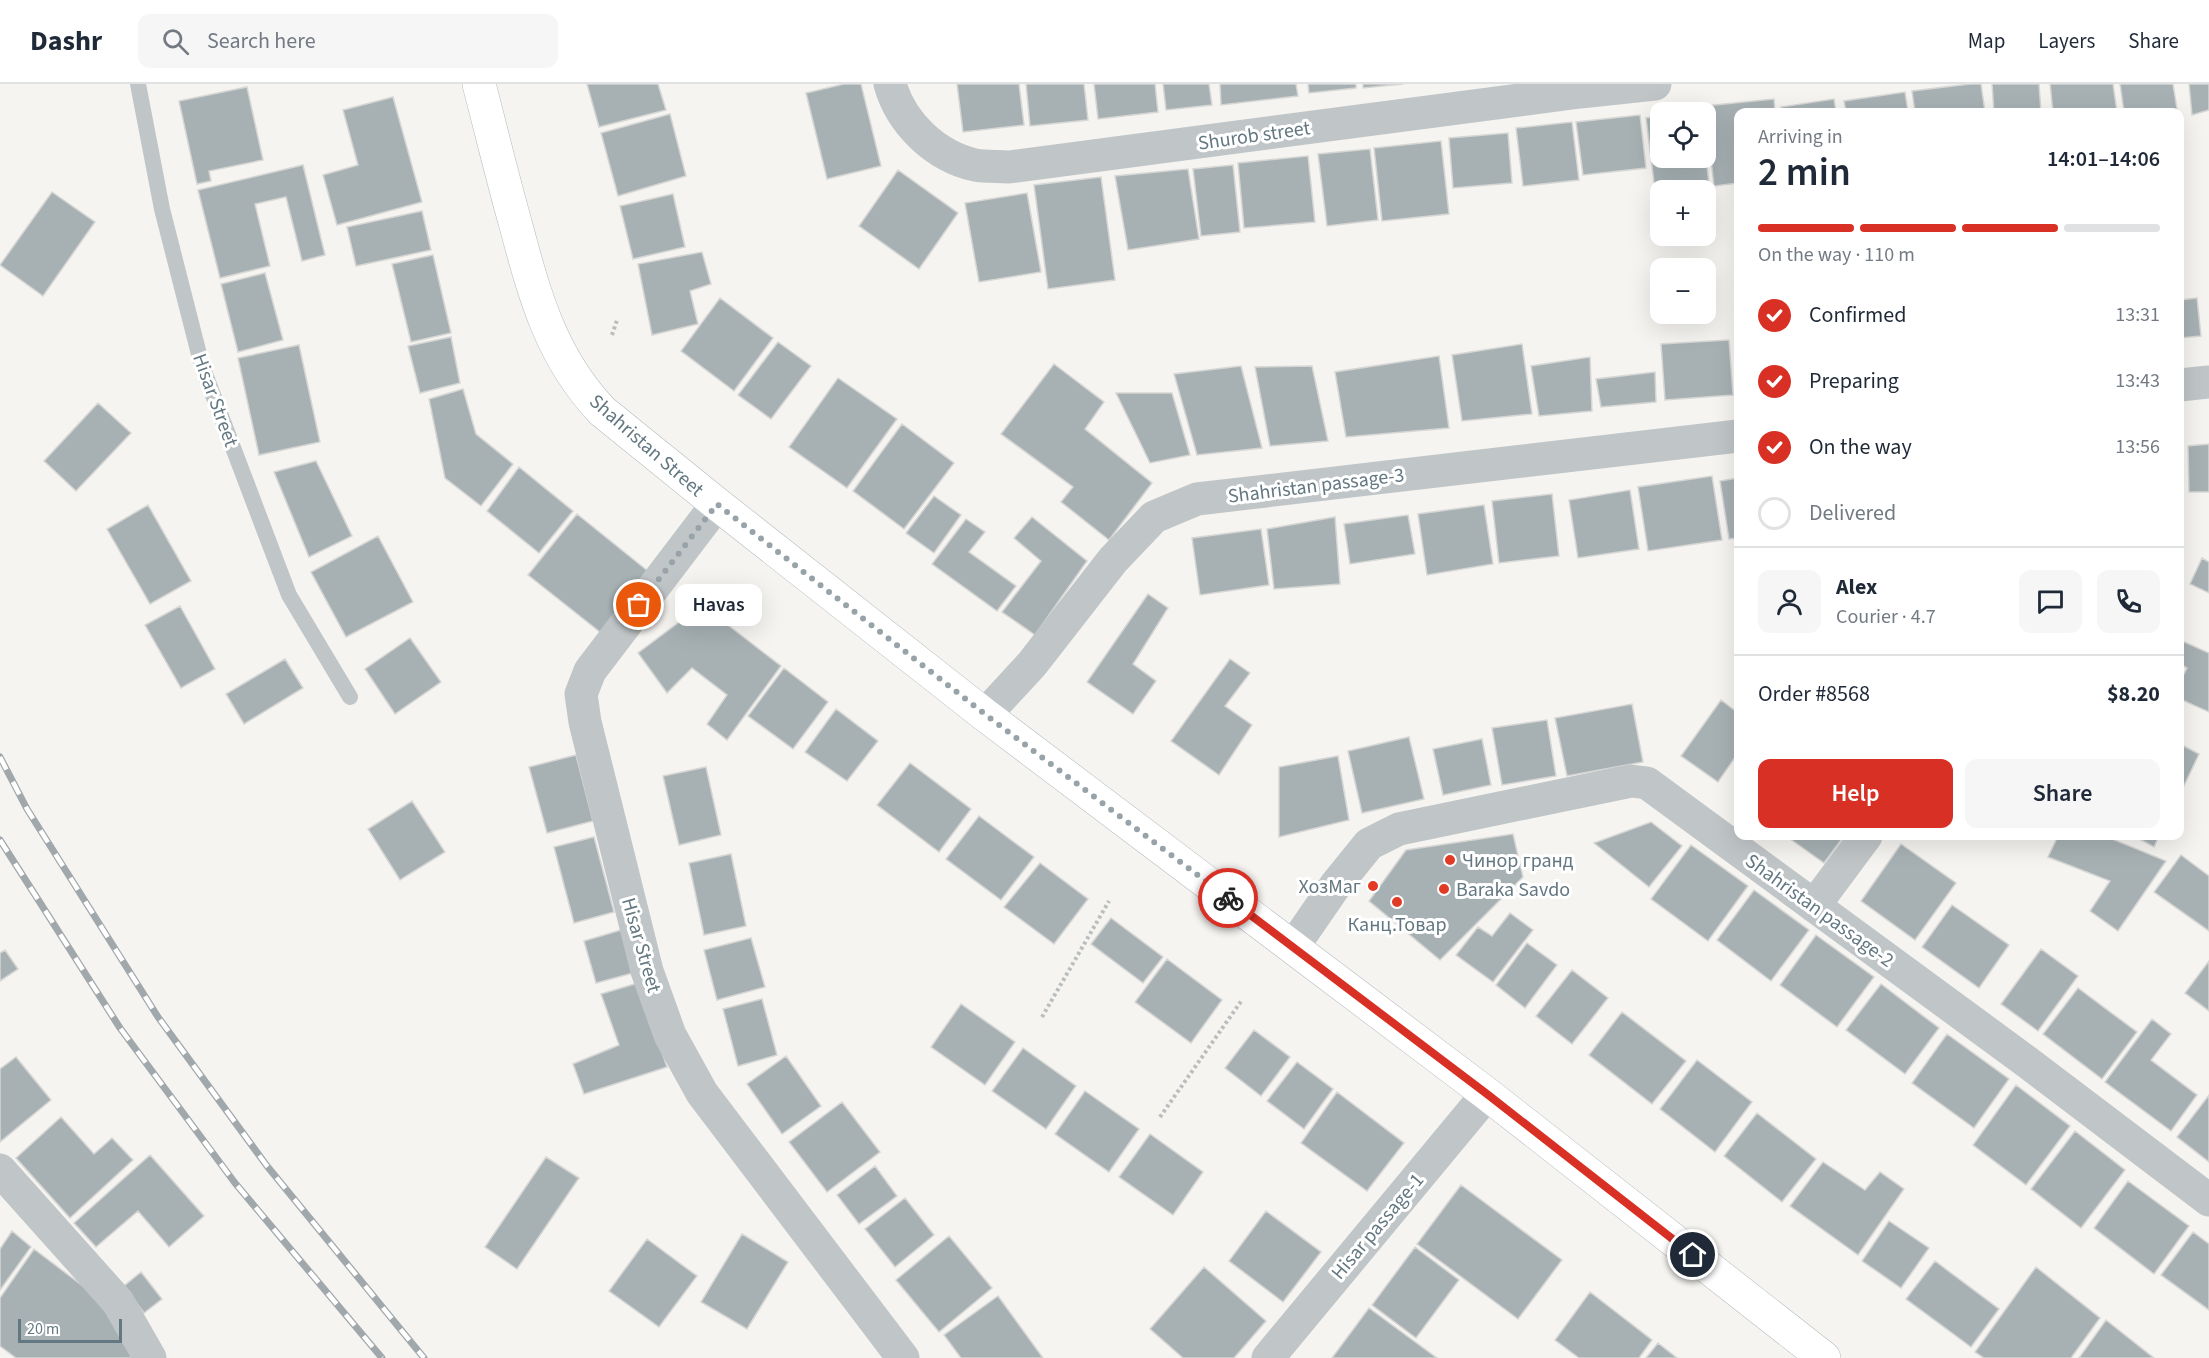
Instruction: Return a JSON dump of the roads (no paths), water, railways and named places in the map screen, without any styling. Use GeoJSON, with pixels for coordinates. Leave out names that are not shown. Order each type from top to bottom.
{"type":"FeatureCollection","features":[{"type":"Feature","properties":{"kind":"main road","name":"Shahristan Street"},"geometry":{"type":"LineString","coordinates":[[479,84],[529,275],[551,338],[587,394],[602,411],[986,715],[1487,1094],[1824,1358]]}},
{"type":"Feature","properties":{"kind":"street","name":"Shurob street"},"geometry":{"type":"LineString","coordinates":[[890,84],[894,97],[912,127],[938,150],[975,165],[1009,167],[1581,88],[1655,84]]}},
{"type":"Feature","properties":{"kind":"street"},"geometry":{"type":"LineString","coordinates":[[2184,385],[2209,382]]}},
{"type":"Feature","properties":{"kind":"street","name":"Shahristan passage-3"},"geometry":{"type":"LineString","coordinates":[[986,715],[1032,664],[1113,560],[1154,517],[1197,499],[1734,436]]}},
{"type":"Feature","properties":{"kind":"street","name":"Hisar Street"},"geometry":{"type":"LineString","coordinates":[[717,504],[590,671],[581,694],[585,722],[646,971],[670,1035],[702,1093],[903,1358]]}},
{"type":"Feature","properties":{"kind":"street","name":"Shahristan passage-2"},"geometry":{"type":"LineString","coordinates":[[1293,947],[1335,886],[1369,844],[1399,829],[1631,781],[1647,783],[2028,1062],[2209,1200]]}},
{"type":"Feature","properties":{"kind":"street"},"geometry":{"type":"LineString","coordinates":[[1814,906],[1863,840]]}},
{"type":"Feature","properties":{"kind":"street","name":"Hisar passage-1"},"geometry":{"type":"LineString","coordinates":[[1279,1354],[1487,1094]]}},
{"type":"Feature","properties":{"kind":"street"},"geometry":{"type":"LineString","coordinates":[[0,1170],[118,1302],[150,1358]]}},
{"type":"Feature","properties":{"kind":"lane","name":"Hisar Street"},"geometry":{"type":"LineString","coordinates":[[138,84],[162,209],[202,366],[289,595],[350,697]]}},
{"type":"Feature","properties":{"kind":"railway"},"geometry":{"type":"LineString","coordinates":[[0,757],[27,809],[158,1017],[267,1166],[424,1358]]}},
{"type":"Feature","properties":{"kind":"railway"},"geometry":{"type":"LineString","coordinates":[[0,840],[120,1028],[235,1183],[382,1358]]}},
{"type":"Feature","properties":{"kind":"place","name":"Havas"},"geometry":{"type":"Point","coordinates":[639,605]}},
{"type":"Feature","properties":{"kind":"place","name":"Чинор гранд"},"geometry":{"type":"Point","coordinates":[1450,860]}},
{"type":"Feature","properties":{"kind":"place","name":"ХозМаг"},"geometry":{"type":"Point","coordinates":[1373,886]}},
{"type":"Feature","properties":{"kind":"place","name":"Baraka Savdo"},"geometry":{"type":"Point","coordinates":[1444,889]}},
{"type":"Feature","properties":{"kind":"place","name":"Канц.Товар"},"geometry":{"type":"Point","coordinates":[1397,902]}}]}
